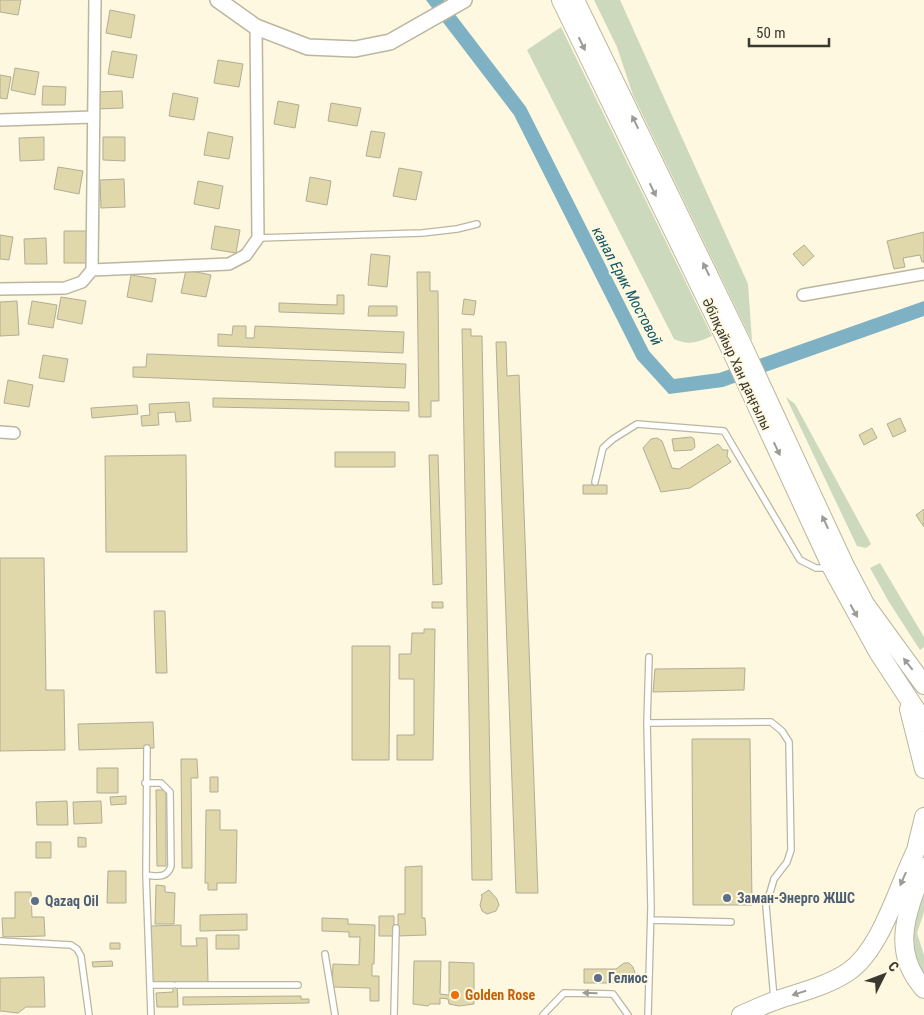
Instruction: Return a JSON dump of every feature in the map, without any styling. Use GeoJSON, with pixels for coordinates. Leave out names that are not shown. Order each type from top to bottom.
{"type":"FeatureCollection","features":[{"type":"Feature","properties":{"kind":"main road","name":"Әбілқайыр Хан даңғылы"},"geometry":{"type":"LineString","coordinates":[[561,0],[737,347]]}},
{"type":"Feature","properties":{"kind":"main road","name":"Әбілқайыр Хан даңғылы"},"geometry":{"type":"LineString","coordinates":[[575,0],[608,67],[762,401],[865,604],[924,685]]}},
{"type":"Feature","properties":{"kind":"main road"},"geometry":{"type":"LineString","coordinates":[[586,0],[600,29],[608,67]]}},
{"type":"Feature","properties":{"kind":"main road","name":"Әбілқайыр Хан даңғылы"},"geometry":{"type":"LineString","coordinates":[[762,401],[832,568],[864,628],[924,722]]}},
{"type":"Feature","properties":{"kind":"main road"},"geometry":{"type":"LineString","coordinates":[[901,685],[917,736],[924,769]]}},
{"type":"Feature","properties":{"kind":"main road"},"geometry":{"type":"LineString","coordinates":[[741,1015],[837,978],[850,970],[865,955],[878,936],[921,841],[924,817]]}},
{"type":"Feature","properties":{"kind":"main road"},"geometry":{"type":"LineString","coordinates":[[924,867],[906,919],[903,938],[909,970],[924,989]]}},
{"type":"Feature","properties":{"kind":"street"},"geometry":{"type":"LineString","coordinates":[[0,288],[65,288],[82,282],[92,270],[95,0]]}},
{"type":"Feature","properties":{"kind":"street"},"geometry":{"type":"LineString","coordinates":[[218,0],[256,27],[308,47],[355,50],[390,42],[408,30],[464,0]]}},
{"type":"Feature","properties":{"kind":"street"},"geometry":{"type":"LineString","coordinates":[[92,270],[229,264],[246,255],[258,238],[256,27]]}},
{"type":"Feature","properties":{"kind":"street"},"geometry":{"type":"LineString","coordinates":[[0,120],[94,117]]}},
{"type":"Feature","properties":{"kind":"street"},"geometry":{"type":"LineString","coordinates":[[803,294],[924,274]]}},
{"type":"Feature","properties":{"kind":"street"},"geometry":{"type":"LineString","coordinates":[[0,432],[14,433]]}},
{"type":"Feature","properties":{"kind":"lane"},"geometry":{"type":"LineString","coordinates":[[258,238],[422,233],[456,229],[477,224]]}},
{"type":"Feature","properties":{"kind":"lane"},"geometry":{"type":"LineString","coordinates":[[595,482],[603,448],[613,439],[637,424],[724,431],[800,560],[816,568],[832,568]]}},
{"type":"Feature","properties":{"kind":"lane"},"geometry":{"type":"LineString","coordinates":[[648,1015],[651,920],[648,723],[649,657]]}},
{"type":"Feature","properties":{"kind":"lane"},"geometry":{"type":"LineString","coordinates":[[648,723],[770,722],[782,731],[789,742],[791,850],[787,862],[774,879],[766,906],[774,1001]]}},
{"type":"Feature","properties":{"kind":"lane"},"geometry":{"type":"LineString","coordinates":[[147,748],[145,783],[146,875],[151,1015]]}},
{"type":"Feature","properties":{"kind":"lane"},"geometry":{"type":"LineString","coordinates":[[145,783],[161,783],[170,792],[171,866],[169,872],[164,876],[146,875]]}},
{"type":"Feature","properties":{"kind":"lane"},"geometry":{"type":"LineString","coordinates":[[651,920],[731,922]]}},
{"type":"Feature","properties":{"kind":"lane"},"geometry":{"type":"LineString","coordinates":[[394,1015],[396,928]]}},
{"type":"Feature","properties":{"kind":"lane"},"geometry":{"type":"LineString","coordinates":[[0,941],[71,945],[77,949],[81,956],[89,1015]]}},
{"type":"Feature","properties":{"kind":"lane"},"geometry":{"type":"LineString","coordinates":[[325,954],[334,1015]]}},
{"type":"Feature","properties":{"kind":"lane"},"geometry":{"type":"LineString","coordinates":[[151,986],[298,985]]}},
{"type":"Feature","properties":{"kind":"lane"},"geometry":{"type":"LineString","coordinates":[[543,1015],[564,993],[612,994],[628,1015]]}},
{"type":"Feature","properties":{"kind":"green space"},"geometry":{"type":"Polygon","coordinates":[[[594,0],[620,0],[748,284],[752,341],[633,95],[617,47],[594,0]]]}},
{"type":"Feature","properties":{"kind":"green space"},"geometry":{"type":"Polygon","coordinates":[[[561,27],[712,336],[693,342],[674,339],[527,50],[561,27]]]}},
{"type":"Feature","properties":{"kind":"green space"},"geometry":{"type":"Polygon","coordinates":[[[786,397],[795,404],[871,544],[866,548],[857,546],[786,397]]]}},
{"type":"Feature","properties":{"kind":"green space"},"geometry":{"type":"Polygon","coordinates":[[[880,563],[924,637],[924,647],[920,650],[870,568],[880,563]]]}},
{"type":"Feature","properties":{"kind":"green space"},"geometry":{"type":"Polygon","coordinates":[[[924,892],[924,912],[917,933],[924,955],[924,982],[915,970],[909,925],[924,892]]]}},
{"type":"Feature","properties":{"kind":"water","name":"канал Ерик Мостовой"},"geometry":{"type":"Polygon","coordinates":[[[426,0],[444,0],[526,107],[649,351],[674,379],[719,373],[924,301],[924,316],[723,387],[669,394],[637,359],[514,115],[426,0]]]}},
{"type":"Feature","properties":{"kind":"building"},"geometry":{"type":"Polygon","coordinates":[[[0,0],[21,0],[18,15],[0,12],[0,0]]]}},
{"type":"Feature","properties":{"kind":"building"},"geometry":{"type":"Polygon","coordinates":[[[110,10],[135,15],[131,38],[106,33],[110,10]]]}},
{"type":"Feature","properties":{"kind":"building"},"geometry":{"type":"Polygon","coordinates":[[[112,51],[137,55],[133,78],[108,74],[112,51]]]}},
{"type":"Feature","properties":{"kind":"building"},"geometry":{"type":"Polygon","coordinates":[[[218,60],[243,64],[239,87],[214,83],[218,60]]]}},
{"type":"Feature","properties":{"kind":"building"},"geometry":{"type":"Polygon","coordinates":[[[15,68],[39,72],[35,95],[11,90],[15,68]]]}},
{"type":"Feature","properties":{"kind":"building"},"geometry":{"type":"Polygon","coordinates":[[[0,75],[11,77],[7,99],[0,98],[0,75]]]}},
{"type":"Feature","properties":{"kind":"building"},"geometry":{"type":"Polygon","coordinates":[[[43,86],[66,87],[65,105],[42,105],[43,86]]]}},
{"type":"Feature","properties":{"kind":"building"},"geometry":{"type":"Polygon","coordinates":[[[122,91],[123,108],[98,109],[97,92],[122,91]]]}},
{"type":"Feature","properties":{"kind":"building"},"geometry":{"type":"Polygon","coordinates":[[[173,93],[198,98],[194,120],[169,116],[173,93]]]}},
{"type":"Feature","properties":{"kind":"building"},"geometry":{"type":"Polygon","coordinates":[[[278,101],[299,105],[295,128],[274,124],[278,101]]]}},
{"type":"Feature","properties":{"kind":"building"},"geometry":{"type":"Polygon","coordinates":[[[331,103],[361,108],[357,126],[328,121],[331,103]]]}},
{"type":"Feature","properties":{"kind":"building"},"geometry":{"type":"Polygon","coordinates":[[[371,131],[385,133],[380,158],[366,156],[371,131]]]}},
{"type":"Feature","properties":{"kind":"building"},"geometry":{"type":"Polygon","coordinates":[[[208,132],[233,137],[229,159],[204,155],[208,132]]]}},
{"type":"Feature","properties":{"kind":"building"},"geometry":{"type":"Polygon","coordinates":[[[44,137],[44,160],[20,161],[19,138],[44,137]]]}},
{"type":"Feature","properties":{"kind":"building"},"geometry":{"type":"Polygon","coordinates":[[[103,137],[125,137],[125,161],[103,160],[103,137]]]}},
{"type":"Feature","properties":{"kind":"building"},"geometry":{"type":"Polygon","coordinates":[[[58,167],[83,171],[79,194],[54,189],[58,167]]]}},
{"type":"Feature","properties":{"kind":"building"},"geometry":{"type":"Polygon","coordinates":[[[399,168],[422,172],[416,200],[393,196],[399,168]]]}},
{"type":"Feature","properties":{"kind":"building"},"geometry":{"type":"Polygon","coordinates":[[[310,177],[331,181],[327,205],[306,201],[310,177]]]}},
{"type":"Feature","properties":{"kind":"building"},"geometry":{"type":"Polygon","coordinates":[[[124,179],[125,207],[101,208],[100,180],[124,179]]]}},
{"type":"Feature","properties":{"kind":"building"},"geometry":{"type":"Polygon","coordinates":[[[198,181],[223,186],[219,209],[194,204],[198,181]]]}},
{"type":"Feature","properties":{"kind":"building"},"geometry":{"type":"Polygon","coordinates":[[[215,226],[240,230],[236,253],[211,249],[215,226]]]}},
{"type":"Feature","properties":{"kind":"building"},"geometry":{"type":"Polygon","coordinates":[[[64,231],[87,231],[88,263],[64,263],[64,231]]]}},
{"type":"Feature","properties":{"kind":"building"},"geometry":{"type":"Polygon","coordinates":[[[924,232],[924,262],[922,262],[920,255],[903,258],[905,267],[894,269],[887,241],[924,232]]]}},
{"type":"Feature","properties":{"kind":"building"},"geometry":{"type":"Polygon","coordinates":[[[0,235],[13,237],[9,260],[0,259],[0,235]]]}},
{"type":"Feature","properties":{"kind":"building"},"geometry":{"type":"Polygon","coordinates":[[[46,238],[47,264],[25,264],[24,239],[46,238]]]}},
{"type":"Feature","properties":{"kind":"building"},"geometry":{"type":"Polygon","coordinates":[[[804,245],[814,256],[803,266],[793,254],[804,245]]]}},
{"type":"Feature","properties":{"kind":"building"},"geometry":{"type":"Polygon","coordinates":[[[371,254],[390,256],[387,287],[368,285],[371,254]]]}},
{"type":"Feature","properties":{"kind":"building"},"geometry":{"type":"Polygon","coordinates":[[[186,270],[211,275],[206,297],[181,293],[186,270]]]}},
{"type":"Feature","properties":{"kind":"building"},"geometry":{"type":"Polygon","coordinates":[[[417,272],[430,272],[430,291],[438,291],[439,401],[431,401],[431,417],[419,417],[417,272]]]}},
{"type":"Feature","properties":{"kind":"building"},"geometry":{"type":"Polygon","coordinates":[[[131,275],[156,279],[152,302],[127,297],[131,275]]]}},
{"type":"Feature","properties":{"kind":"building"},"geometry":{"type":"Polygon","coordinates":[[[337,295],[344,295],[344,314],[279,312],[279,303],[337,305],[337,295]]]}},
{"type":"Feature","properties":{"kind":"building"},"geometry":{"type":"Polygon","coordinates":[[[61,297],[86,301],[82,324],[57,319],[61,297]]]}},
{"type":"Feature","properties":{"kind":"building"},"geometry":{"type":"Polygon","coordinates":[[[464,299],[476,301],[474,315],[462,314],[464,299]]]}},
{"type":"Feature","properties":{"kind":"building"},"geometry":{"type":"Polygon","coordinates":[[[17,301],[19,335],[0,336],[0,302],[17,301]]]}},
{"type":"Feature","properties":{"kind":"building"},"geometry":{"type":"Polygon","coordinates":[[[32,301],[57,305],[53,328],[28,324],[32,301]]]}},
{"type":"Feature","properties":{"kind":"building"},"geometry":{"type":"Polygon","coordinates":[[[369,306],[397,306],[397,316],[368,316],[369,306]]]}},
{"type":"Feature","properties":{"kind":"building"},"geometry":{"type":"Polygon","coordinates":[[[233,326],[246,326],[246,338],[254,338],[255,326],[404,332],[403,353],[218,346],[218,334],[232,335],[233,326]]]}},
{"type":"Feature","properties":{"kind":"building"},"geometry":{"type":"Polygon","coordinates":[[[462,329],[471,329],[471,336],[482,336],[492,880],[472,880],[462,329]]]}},
{"type":"Feature","properties":{"kind":"building"},"geometry":{"type":"Polygon","coordinates":[[[496,342],[506,342],[507,376],[519,375],[538,893],[516,893],[496,342]]]}},
{"type":"Feature","properties":{"kind":"building"},"geometry":{"type":"Polygon","coordinates":[[[147,354],[406,364],[405,388],[133,377],[133,367],[146,367],[147,354]]]}},
{"type":"Feature","properties":{"kind":"building"},"geometry":{"type":"Polygon","coordinates":[[[43,355],[68,359],[64,382],[39,378],[43,355]]]}},
{"type":"Feature","properties":{"kind":"building"},"geometry":{"type":"Polygon","coordinates":[[[8,380],[33,385],[29,407],[4,403],[8,380]]]}},
{"type":"Feature","properties":{"kind":"building"},"geometry":{"type":"Polygon","coordinates":[[[213,398],[409,402],[409,411],[213,407],[213,398]]]}},
{"type":"Feature","properties":{"kind":"building"},"geometry":{"type":"Polygon","coordinates":[[[189,402],[191,421],[176,422],[175,412],[158,413],[159,425],[142,426],[141,416],[150,415],[149,404],[189,402]]]}},
{"type":"Feature","properties":{"kind":"building"},"geometry":{"type":"Polygon","coordinates":[[[137,405],[138,414],[92,418],[91,408],[137,405]]]}},
{"type":"Feature","properties":{"kind":"building"},"geometry":{"type":"Polygon","coordinates":[[[900,418],[906,431],[893,437],[887,424],[900,418]]]}},
{"type":"Feature","properties":{"kind":"building"},"geometry":{"type":"Polygon","coordinates":[[[872,428],[877,438],[864,445],[859,435],[872,428]]]}},
{"type":"Feature","properties":{"kind":"building"},"geometry":{"type":"Polygon","coordinates":[[[691,437],[694,439],[695,447],[692,450],[674,451],[672,439],[691,437]]]}},
{"type":"Feature","properties":{"kind":"building"},"geometry":{"type":"Polygon","coordinates":[[[657,438],[662,441],[672,468],[679,469],[718,444],[723,450],[728,450],[727,456],[731,462],[690,488],[661,492],[643,448],[651,439],[657,438]]]}},
{"type":"Feature","properties":{"kind":"building"},"geometry":{"type":"Polygon","coordinates":[[[335,452],[395,452],[395,467],[335,467],[335,452]]]}},
{"type":"Feature","properties":{"kind":"building"},"geometry":{"type":"Polygon","coordinates":[[[186,455],[187,552],[106,552],[105,456],[186,455]]]}},
{"type":"Feature","properties":{"kind":"building"},"geometry":{"type":"Polygon","coordinates":[[[429,455],[438,455],[442,584],[433,585],[429,455]]]}},
{"type":"Feature","properties":{"kind":"building"},"geometry":{"type":"Polygon","coordinates":[[[583,485],[607,485],[607,494],[583,494],[583,485]]]}},
{"type":"Feature","properties":{"kind":"building"},"geometry":{"type":"Polygon","coordinates":[[[924,509],[924,527],[916,515],[924,509]]]}},
{"type":"Feature","properties":{"kind":"building"},"geometry":{"type":"Polygon","coordinates":[[[0,558],[44,558],[46,690],[64,690],[65,750],[0,751],[0,558]]]}},
{"type":"Feature","properties":{"kind":"building"},"geometry":{"type":"Polygon","coordinates":[[[432,602],[443,602],[443,608],[432,608],[432,602]]]}},
{"type":"Feature","properties":{"kind":"building"},"geometry":{"type":"Polygon","coordinates":[[[154,611],[165,611],[167,673],[156,673],[154,611]]]}},
{"type":"Feature","properties":{"kind":"building"},"geometry":{"type":"Polygon","coordinates":[[[424,629],[435,629],[433,760],[397,760],[397,735],[414,735],[414,679],[399,679],[399,654],[411,654],[412,633],[424,633],[424,629]]]}},
{"type":"Feature","properties":{"kind":"building"},"geometry":{"type":"Polygon","coordinates":[[[352,646],[390,646],[389,760],[352,760],[352,646]]]}},
{"type":"Feature","properties":{"kind":"building"},"geometry":{"type":"Polygon","coordinates":[[[745,668],[744,690],[653,692],[655,669],[745,668]]]}},
{"type":"Feature","properties":{"kind":"building"},"geometry":{"type":"Polygon","coordinates":[[[153,722],[154,748],[79,750],[78,724],[153,722]]]}},
{"type":"Feature","properties":{"kind":"building"},"geometry":{"type":"Polygon","coordinates":[[[692,739],[750,739],[752,905],[693,905],[692,739]]]}},
{"type":"Feature","properties":{"kind":"building"},"geometry":{"type":"Polygon","coordinates":[[[181,759],[197,759],[198,778],[191,778],[192,868],[182,868],[181,759]]]}},
{"type":"Feature","properties":{"kind":"building"},"geometry":{"type":"Polygon","coordinates":[[[97,768],[118,768],[118,793],[97,793],[97,768]]]}},
{"type":"Feature","properties":{"kind":"building"},"geometry":{"type":"Polygon","coordinates":[[[210,777],[218,777],[218,792],[210,792],[210,777]]]}},
{"type":"Feature","properties":{"kind":"building"},"geometry":{"type":"Polygon","coordinates":[[[156,790],[166,790],[166,866],[157,866],[156,790]]]}},
{"type":"Feature","properties":{"kind":"building"},"geometry":{"type":"Polygon","coordinates":[[[126,796],[126,804],[111,805],[110,797],[126,796]]]}},
{"type":"Feature","properties":{"kind":"building"},"geometry":{"type":"Polygon","coordinates":[[[67,801],[68,825],[37,825],[36,802],[67,801]]]}},
{"type":"Feature","properties":{"kind":"building"},"geometry":{"type":"Polygon","coordinates":[[[101,801],[102,823],[74,824],[73,802],[101,801]]]}},
{"type":"Feature","properties":{"kind":"building"},"geometry":{"type":"Polygon","coordinates":[[[206,810],[220,810],[220,830],[237,830],[236,883],[217,883],[217,890],[208,890],[208,883],[205,883],[206,810]]]}},
{"type":"Feature","properties":{"kind":"building"},"geometry":{"type":"Polygon","coordinates":[[[78,837],[86,838],[86,847],[78,847],[78,837]]]}},
{"type":"Feature","properties":{"kind":"building"},"geometry":{"type":"Polygon","coordinates":[[[36,842],[51,842],[51,858],[36,858],[36,842]]]}},
{"type":"Feature","properties":{"kind":"building"},"geometry":{"type":"Polygon","coordinates":[[[422,866],[422,918],[425,918],[426,935],[398,936],[398,914],[405,914],[405,867],[422,866]]]}},
{"type":"Feature","properties":{"kind":"building"},"geometry":{"type":"Polygon","coordinates":[[[108,871],[126,871],[126,903],[107,903],[108,871]]]}},
{"type":"Feature","properties":{"kind":"building"},"geometry":{"type":"Polygon","coordinates":[[[156,885],[165,886],[165,892],[175,893],[174,924],[155,924],[156,885]]]}},
{"type":"Feature","properties":{"kind":"building"},"geometry":{"type":"Polygon","coordinates":[[[489,890],[497,899],[499,905],[496,911],[487,914],[482,911],[480,905],[481,895],[489,890]]]}},
{"type":"Feature","properties":{"kind":"building"},"geometry":{"type":"Polygon","coordinates":[[[15,892],[31,892],[32,917],[44,917],[45,936],[3,937],[2,918],[15,918],[15,892]]]}},
{"type":"Feature","properties":{"kind":"building"},"geometry":{"type":"Polygon","coordinates":[[[247,914],[247,930],[200,931],[200,915],[247,914]]]}},
{"type":"Feature","properties":{"kind":"building"},"geometry":{"type":"Polygon","coordinates":[[[379,916],[394,916],[394,936],[379,936],[379,916]]]}},
{"type":"Feature","properties":{"kind":"building"},"geometry":{"type":"Polygon","coordinates":[[[322,918],[348,919],[348,924],[375,925],[372,976],[379,976],[379,1001],[370,1001],[370,988],[332,987],[333,964],[359,965],[360,937],[349,937],[349,932],[322,931],[322,918]]]}},
{"type":"Feature","properties":{"kind":"building"},"geometry":{"type":"Polygon","coordinates":[[[181,925],[181,946],[197,946],[196,938],[207,938],[208,982],[151,982],[151,926],[181,925]]]}},
{"type":"Feature","properties":{"kind":"building"},"geometry":{"type":"Polygon","coordinates":[[[216,935],[239,935],[239,949],[216,949],[216,935]]]}},
{"type":"Feature","properties":{"kind":"building"},"geometry":{"type":"Polygon","coordinates":[[[110,943],[120,943],[120,949],[110,949],[110,943]]]}},
{"type":"Feature","properties":{"kind":"building"},"geometry":{"type":"Polygon","coordinates":[[[112,961],[113,966],[93,967],[92,962],[112,961]]]}},
{"type":"Feature","properties":{"kind":"building"},"geometry":{"type":"Polygon","coordinates":[[[414,961],[441,961],[440,994],[449,995],[449,962],[474,963],[474,1004],[459,1006],[449,1004],[448,999],[440,998],[440,1004],[430,1004],[428,1006],[413,1004],[414,961]]]}},
{"type":"Feature","properties":{"kind":"building"},"geometry":{"type":"Polygon","coordinates":[[[624,963],[629,963],[633,967],[635,973],[631,980],[621,983],[584,983],[584,969],[616,969],[624,963]]]}},
{"type":"Feature","properties":{"kind":"building"},"geometry":{"type":"Polygon","coordinates":[[[44,977],[45,1007],[26,1007],[18,1013],[0,1011],[0,978],[44,977]]]}},
{"type":"Feature","properties":{"kind":"building"},"geometry":{"type":"Polygon","coordinates":[[[173,982],[177,982],[178,1007],[157,1007],[156,993],[173,992],[173,982]]]}},
{"type":"Feature","properties":{"kind":"building"},"geometry":{"type":"Polygon","coordinates":[[[301,996],[301,999],[309,999],[309,1003],[183,1005],[183,997],[301,996]]]}},
{"type":"Feature","properties":{"kind":"place","name":"Заман-Энерго ЖШС"},"geometry":{"type":"Point","coordinates":[727,898]}},
{"type":"Feature","properties":{"kind":"place","name":"Qazaq Oil"},"geometry":{"type":"Point","coordinates":[35,901]}},
{"type":"Feature","properties":{"kind":"place","name":"Гелиос"},"geometry":{"type":"Point","coordinates":[598,978]}},
{"type":"Feature","properties":{"kind":"place","name":"Golden Rose"},"geometry":{"type":"Point","coordinates":[455,995]}}]}
